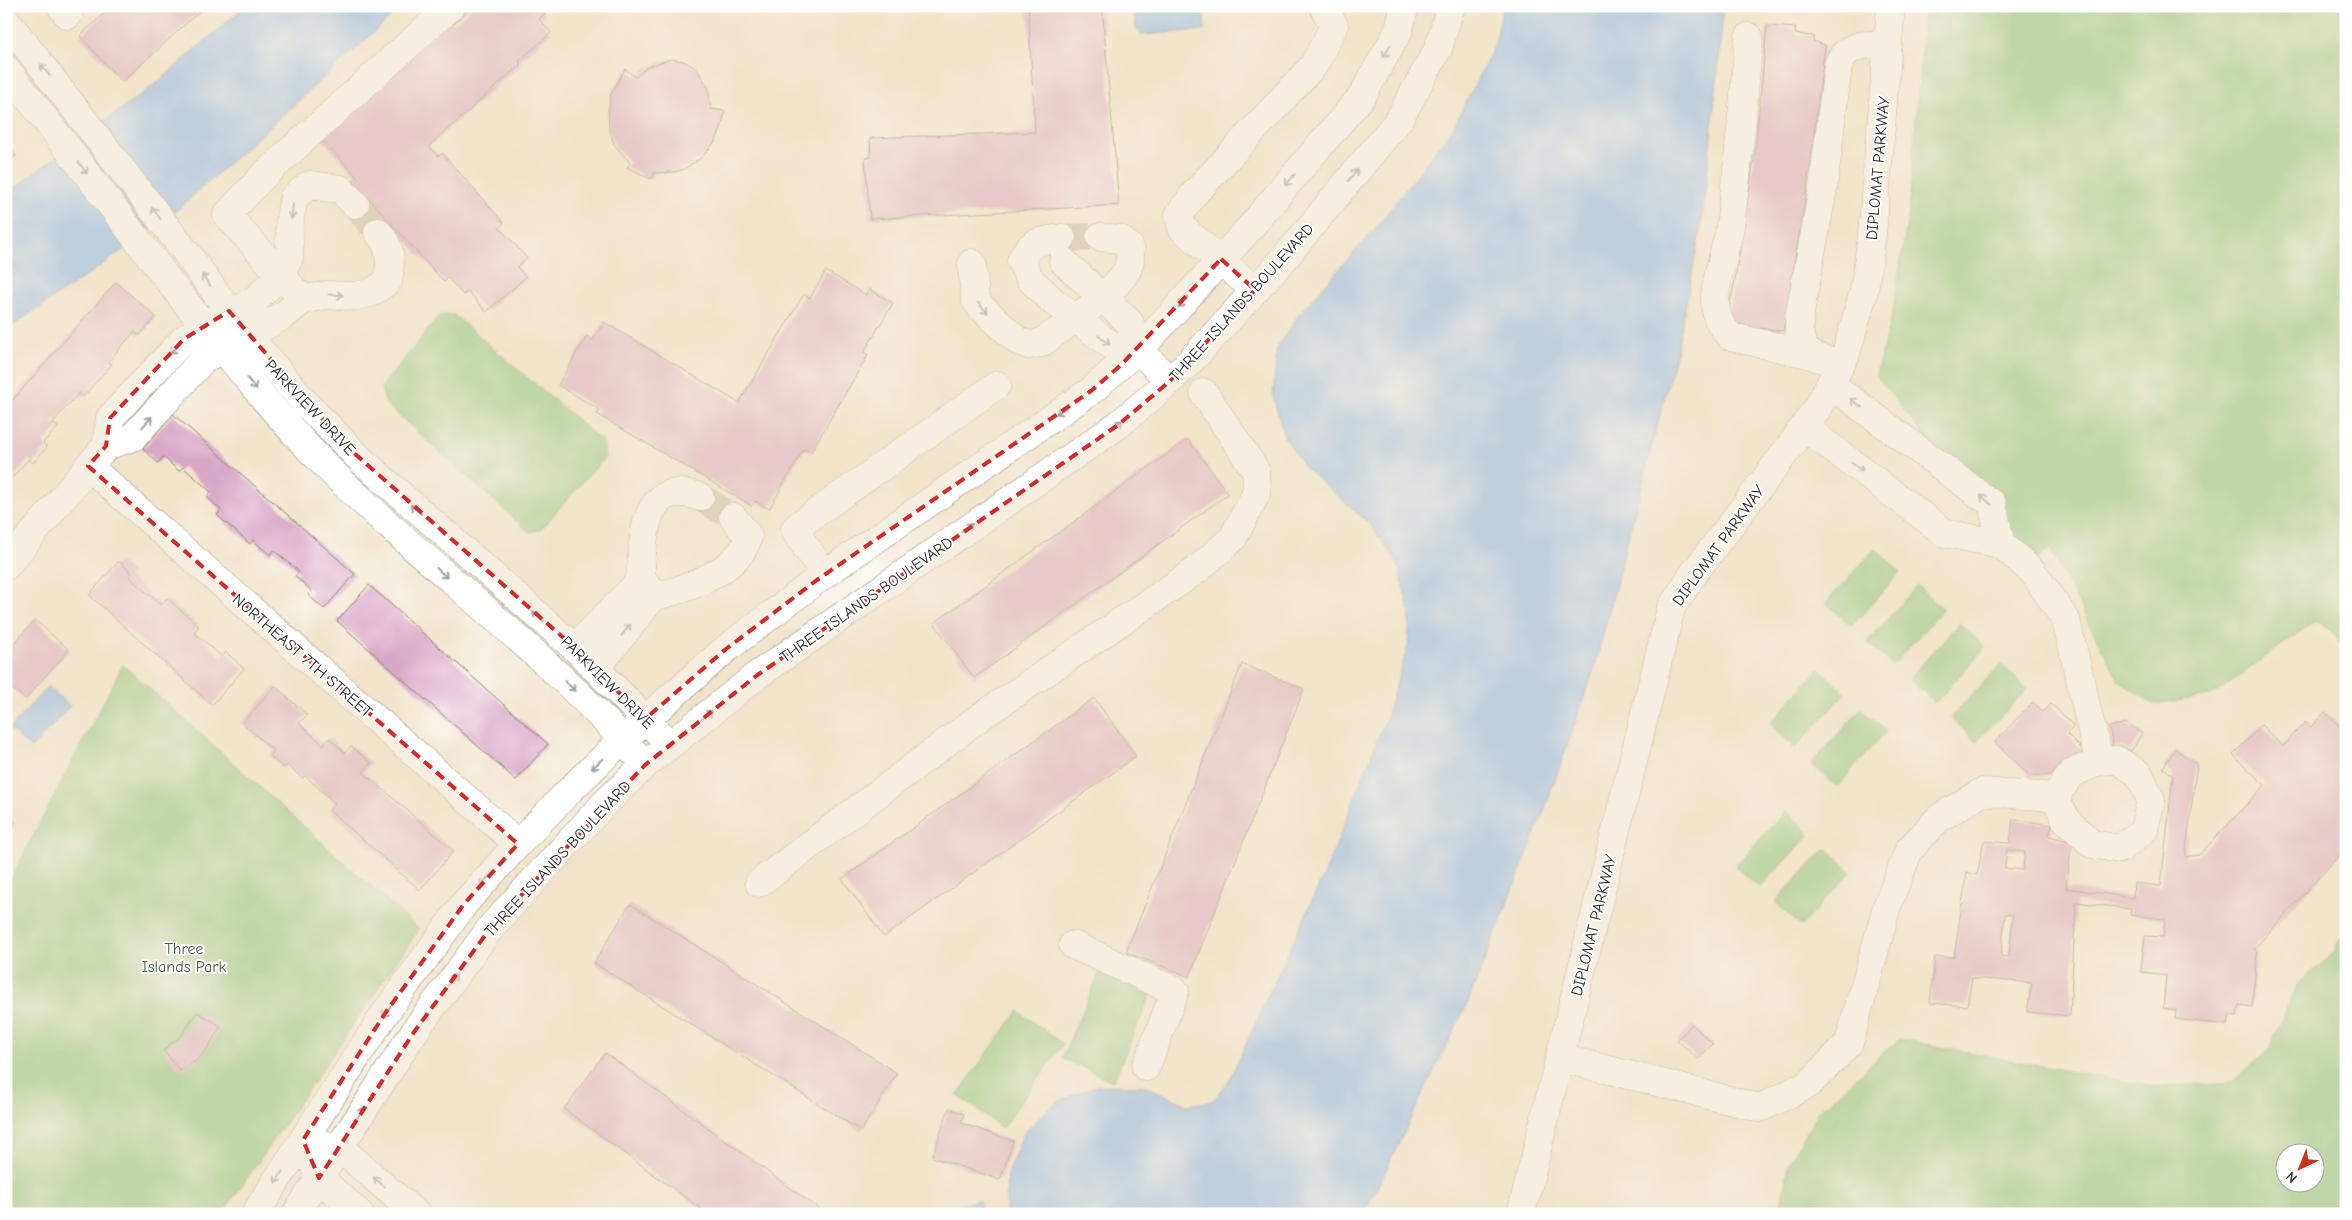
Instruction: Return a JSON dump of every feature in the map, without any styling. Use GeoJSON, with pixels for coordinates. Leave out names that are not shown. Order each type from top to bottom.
{"type":"FeatureCollection","features":[{"type":"Feature","properties":{"kind":"street"},"geometry":{"type":"LineString","coordinates":[[303,300],[227,215],[264,175],[451,6]]}},
{"type":"Feature","properties":{"kind":"street"},"geometry":{"type":"LineString","coordinates":[[1255,290],[1182,228],[1179,215],[1194,195],[1314,66],[1334,26],[1323,6]]}},
{"type":"Feature","properties":{"kind":"street"},"geometry":{"type":"LineString","coordinates":[[255,1214],[386,1012],[464,904],[518,844],[623,739],[726,649],[825,574],[1091,391],[1138,349],[1221,260],[1362,96],[1398,32],[1406,6]]}},
{"type":"Feature","properties":{"kind":"street","name":"THREE ISLANDS BOULEVARD"},"geometry":{"type":"LineString","coordinates":[[296,1214],[414,1032],[492,926],[605,803],[669,745],[756,676],[1038,478],[1118,425],[1170,381],[1255,290],[1398,120],[1438,49],[1451,6]]}},
{"type":"Feature","properties":{"kind":"street","name":"DIPLOMAT PARKWAY"},"geometry":{"type":"LineString","coordinates":[[1521,1214],[1671,608],[1694,572],[1818,407],[1846,354],[1864,291],[1872,235],[1891,6]]}},
{"type":"Feature","properties":{"kind":"street","name":"PARKVIEW DRIVE"},"geometry":{"type":"LineString","coordinates":[[6,20],[186,252],[245,333],[307,405],[361,460],[575,648],[646,719],[669,745]]}},
{"type":"Feature","properties":{"kind":"street"},"geometry":{"type":"LineString","coordinates":[[1749,37],[1741,134],[1729,232],[1715,302],[1718,319],[1724,330],[1731,337],[1808,354]]}},
{"type":"Feature","properties":{"kind":"street"},"geometry":{"type":"LineString","coordinates":[[1888,44],[1869,44],[1852,48],[1838,65],[1823,188],[1800,318],[1799,336],[1803,348],[1808,354],[1835,374],[1992,504],[2001,544]]}},
{"type":"Feature","properties":{"kind":"street","name":"PARKVIEW DRIVE"},"geometry":{"type":"LineString","coordinates":[[6,69],[220,347],[286,424],[327,467],[386,522],[596,710],[646,765]]}},
{"type":"Feature","properties":{"kind":"street"},"geometry":{"type":"LineString","coordinates":[[106,446],[110,418],[184,339],[204,325],[229,311],[245,306],[257,298],[280,275],[289,258],[290,218],[294,197],[309,185],[340,189],[355,204]]}},
{"type":"Feature","properties":{"kind":"street"},"geometry":{"type":"LineString","coordinates":[[6,566],[106,446],[133,437],[202,361],[220,347],[245,333],[263,327],[284,315],[303,300],[326,295],[356,296],[373,292],[388,281],[391,259],[384,238],[378,232]]}},
{"type":"Feature","properties":{"kind":"street"},"geometry":{"type":"LineString","coordinates":[[972,263],[975,298],[981,307],[1018,341],[1029,345],[1041,343],[1101,297],[1126,272],[1131,258],[1130,248],[1120,239],[1100,237]]}},
{"type":"Feature","properties":{"kind":"street"},"geometry":{"type":"LineString","coordinates":[[1138,349],[1112,346],[1055,303],[1030,279],[1022,261],[1027,248],[1036,242],[1063,250],[1101,297],[1130,323],[1138,349],[1170,381]]}},
{"type":"Feature","properties":{"kind":"street"},"geometry":{"type":"LineString","coordinates":[[825,574],[796,533],[799,525],[997,385]]}},
{"type":"Feature","properties":{"kind":"street"},"geometry":{"type":"LineString","coordinates":[[759,882],[976,720],[1197,570],[1233,538],[1257,492],[1256,471],[1204,393]]}},
{"type":"Feature","properties":{"kind":"street"},"geometry":{"type":"LineString","coordinates":[[286,424],[307,405]]}},
{"type":"Feature","properties":{"kind":"street"},"geometry":{"type":"LineString","coordinates":[[1804,427],[1944,533],[2001,544],[2033,572],[2066,620],[2099,761]]}},
{"type":"Feature","properties":{"kind":"street","name":"NORTHEAST 7TH STREET"},"geometry":{"type":"LineString","coordinates":[[88,466],[518,844]]}},
{"type":"Feature","properties":{"kind":"street"},"geometry":{"type":"LineString","coordinates":[[596,668],[647,589],[646,524],[652,507],[662,497],[670,494],[685,493],[700,497]]}},
{"type":"Feature","properties":{"kind":"street"},"geometry":{"type":"LineString","coordinates":[[647,589],[672,594],[693,585],[727,566],[746,546],[748,536],[733,517]]}},
{"type":"Feature","properties":{"kind":"street"},"geometry":{"type":"LineString","coordinates":[[575,648],[647,589]]}},
{"type":"Feature","properties":{"kind":"street"},"geometry":{"type":"LineString","coordinates":[[2117,760],[2139,774],[2151,800],[2144,830],[2120,849],[2092,844],[2066,820],[2055,797],[2071,774],[2099,761],[2117,760]]}},
{"type":"Feature","properties":{"kind":"street"},"geometry":{"type":"LineString","coordinates":[[1561,1058],[1760,1108],[1809,1084],[1849,1043],[1887,906],[1909,850],[1939,818],[1982,792],[2055,797]]}},
{"type":"Feature","properties":{"kind":"street"},"geometry":{"type":"LineString","coordinates":[[1073,945],[1175,991],[1146,1067]]}},
{"type":"Feature","properties":{"kind":"street"},"geometry":{"type":"LineString","coordinates":[[303,1140],[338,1147],[416,1214]]}},
{"type":"Feature","properties":{"kind":"street"},"geometry":{"type":"LineString","coordinates":[[303,1140],[319,1178],[360,1214]]}},
{"type":"Feature","properties":{"kind":"highlighted area"},"geometry":{"type":"Polygon","coordinates":[[[1221,259],[1255,290],[1170,381],[1118,425],[756,676],[645,765],[492,926],[414,1032],[319,1178],[303,1140],[386,1012],[464,904],[518,844],[88,466],[106,446],[110,418],[184,339],[229,311],[346,446],[575,648],[645,719],[726,649],[817,580],[1091,391],[1121,365],[1221,259]]]}},
{"type":"Feature","properties":{"kind":"green space"},"geometry":{"type":"Polygon","coordinates":[[[1925,6],[2346,6],[2346,651],[2330,629],[2315,621],[2211,696],[2153,704],[2119,681],[2050,548],[2029,568],[1876,375],[1893,310],[1909,211],[1925,6]]]}},
{"type":"Feature","properties":{"kind":"green space"},"geometry":{"type":"Polygon","coordinates":[[[454,315],[603,442],[605,457],[540,530],[529,532],[386,404],[381,388],[439,316],[454,315]]]}},
{"type":"Feature","properties":{"kind":"green space"},"geometry":{"type":"Polygon","coordinates":[[[1875,549],[1900,572],[1852,626],[1826,603],[1875,549]]]}},
{"type":"Feature","properties":{"kind":"green space"},"geometry":{"type":"Polygon","coordinates":[[[1917,586],[1943,609],[1893,665],[1867,642],[1917,586]]]}},
{"type":"Feature","properties":{"kind":"green space"},"geometry":{"type":"Polygon","coordinates":[[[1959,623],[1985,647],[1935,703],[1909,679],[1959,623]]]}},
{"type":"Feature","properties":{"kind":"green space"},"geometry":{"type":"Polygon","coordinates":[[[2001,664],[2027,689],[1976,742],[1951,717],[2001,664]]]}},
{"type":"Feature","properties":{"kind":"green space","name":"Three Islands Park"},"geometry":{"type":"Polygon","coordinates":[[[123,665],[419,929],[222,1214],[6,1214],[6,888],[123,665]]]}},
{"type":"Feature","properties":{"kind":"green space"},"geometry":{"type":"Polygon","coordinates":[[[1819,669],[1845,693],[1795,748],[1770,724],[1819,669]]]}},
{"type":"Feature","properties":{"kind":"green space"},"geometry":{"type":"Polygon","coordinates":[[[1861,709],[1886,731],[1837,787],[1811,764],[1861,709]]]}},
{"type":"Feature","properties":{"kind":"green space"},"geometry":{"type":"Polygon","coordinates":[[[1786,811],[1810,834],[1759,888],[1735,866],[1786,811]]]}},
{"type":"Feature","properties":{"kind":"green space"},"geometry":{"type":"Polygon","coordinates":[[[1826,848],[1851,872],[1801,926],[1775,902],[1826,848]]]}},
{"type":"Feature","properties":{"kind":"green space"},"geometry":{"type":"Polygon","coordinates":[[[2346,927],[2346,1214],[1779,1214],[1790,1161],[1819,1111],[1899,1039],[2152,1087],[2232,1082],[2270,1048],[2297,985],[2333,954],[2346,927]]]}},
{"type":"Feature","properties":{"kind":"green space"},"geometry":{"type":"Polygon","coordinates":[[[1103,965],[1154,987],[1113,1081],[1062,1058],[1103,965]]]}},
{"type":"Feature","properties":{"kind":"green space"},"geometry":{"type":"Polygon","coordinates":[[[1018,1011],[1063,1044],[1002,1128],[957,1095],[1018,1011]]]}},
{"type":"Feature","properties":{"kind":"water"},"geometry":{"type":"Polygon","coordinates":[[[245,6],[403,6],[177,210],[96,269],[6,330],[6,194],[161,80],[245,6]]]}},
{"type":"Feature","properties":{"kind":"water"},"geometry":{"type":"Polygon","coordinates":[[[1139,6],[1203,6],[1205,30],[1141,35],[1140,29],[1136,29],[1134,10],[1139,10],[1139,6]]]}},
{"type":"Feature","properties":{"kind":"water"},"geometry":{"type":"Polygon","coordinates":[[[1503,6],[1723,6],[1719,62],[1701,227],[1677,349],[1594,669],[1540,822],[1467,1004],[1364,1214],[1006,1214],[1007,1174],[1024,1133],[1056,1102],[1099,1085],[1146,1086],[1187,1105],[1212,1101],[1229,1081],[1328,866],[1386,718],[1408,646],[1410,614],[1395,558],[1369,523],[1305,468],[1284,436],[1273,396],[1277,348],[1300,313],[1381,222],[1453,128],[1495,45],[1503,6]]]}},
{"type":"Feature","properties":{"kind":"water"},"geometry":{"type":"Polygon","coordinates":[[[48,686],[70,706],[31,748],[10,729],[48,686]]]}},
{"type":"Feature","properties":{"kind":"water"},"geometry":{"type":"Polygon","coordinates":[[[979,1200],[983,1214],[947,1214],[946,1209],[979,1200]]]}},
{"type":"Feature","properties":{"kind":"building"},"geometry":{"type":"Polygon","coordinates":[[[112,6],[198,6],[201,10],[122,82],[80,36],[112,6]]]}},
{"type":"Feature","properties":{"kind":"building"},"geometry":{"type":"Polygon","coordinates":[[[473,6],[538,6],[545,14],[539,19],[551,33],[519,61],[521,64],[429,146],[438,156],[442,153],[504,223],[499,227],[527,258],[517,267],[526,277],[486,312],[468,291],[463,295],[448,278],[444,282],[353,181],[357,177],[320,137],[451,20],[454,24],[473,6]]]}},
{"type":"Feature","properties":{"kind":"building"},"geometry":{"type":"Polygon","coordinates":[[[1028,6],[1102,6],[1119,205],[870,219],[865,158],[871,157],[870,138],[1035,132],[1028,6]]]}},
{"type":"Feature","properties":{"kind":"building"},"geometry":{"type":"Polygon","coordinates":[[[1767,26],[1796,28],[1795,34],[1814,36],[1813,41],[1825,45],[1807,188],[1783,331],[1760,328],[1759,337],[1726,323],[1735,280],[1755,153],[1767,26]]]}},
{"type":"Feature","properties":{"kind":"building"},"geometry":{"type":"Polygon","coordinates":[[[671,59],[683,61],[696,68],[708,87],[711,109],[725,111],[720,132],[714,143],[701,158],[684,169],[675,172],[654,173],[653,178],[649,178],[627,167],[630,163],[614,144],[609,129],[608,114],[611,94],[625,69],[636,77],[647,67],[671,59]]]}},
{"type":"Feature","properties":{"kind":"building"},"geometry":{"type":"Polygon","coordinates":[[[6,142],[16,156],[6,163],[6,142]]]}},
{"type":"Feature","properties":{"kind":"building"},"geometry":{"type":"Polygon","coordinates":[[[826,271],[866,295],[869,289],[893,303],[864,352],[868,355],[811,452],[804,449],[769,509],[755,501],[752,506],[597,414],[600,410],[558,385],[587,336],[593,340],[604,322],[739,403],[804,294],[810,298],[826,271]]]}},
{"type":"Feature","properties":{"kind":"building"},"geometry":{"type":"Polygon","coordinates":[[[116,282],[156,317],[139,336],[134,332],[108,362],[112,364],[83,397],[79,393],[52,423],[58,427],[43,443],[47,447],[33,463],[29,459],[6,484],[6,408],[116,282]]]}},
{"type":"Feature","properties":{"kind":"building"},"geometry":{"type":"Polygon","coordinates":[[[173,414],[355,574],[324,609],[308,595],[312,591],[295,576],[299,572],[274,550],[270,555],[253,540],[250,544],[217,515],[221,510],[207,497],[211,492],[183,467],[179,471],[163,457],[158,463],[143,449],[173,414]]]}},
{"type":"Feature","properties":{"kind":"building"},"geometry":{"type":"Polygon","coordinates":[[[1188,439],[1228,494],[974,678],[934,623],[1188,439]]]}},
{"type":"Feature","properties":{"kind":"building"},"geometry":{"type":"Polygon","coordinates":[[[119,561],[132,573],[129,577],[161,605],[167,598],[199,626],[194,632],[222,657],[226,652],[244,669],[212,705],[89,595],[119,561]]]}},
{"type":"Feature","properties":{"kind":"building"},"geometry":{"type":"Polygon","coordinates":[[[369,585],[548,744],[516,780],[337,621],[369,585]]]}},
{"type":"Feature","properties":{"kind":"building"},"geometry":{"type":"Polygon","coordinates":[[[35,620],[69,650],[25,699],[6,683],[6,652],[35,620]]]}},
{"type":"Feature","properties":{"kind":"building"},"geometry":{"type":"Polygon","coordinates":[[[1242,664],[1304,689],[1189,977],[1126,952],[1242,664]]]}},
{"type":"Feature","properties":{"kind":"building"},"geometry":{"type":"Polygon","coordinates":[[[275,686],[307,715],[299,723],[323,745],[329,738],[345,753],[351,746],[371,763],[363,772],[454,851],[420,890],[329,810],[335,803],[305,776],[302,778],[287,765],[283,768],[270,756],[274,751],[242,723],[275,686]]]}},
{"type":"Feature","properties":{"kind":"building"},"geometry":{"type":"Polygon","coordinates":[[[1094,698],[1136,756],[884,937],[842,879],[1094,698]]]}},
{"type":"Feature","properties":{"kind":"building"},"geometry":{"type":"Polygon","coordinates":[[[2033,702],[2043,712],[2051,704],[2074,726],[2067,734],[2087,754],[2068,759],[2051,775],[2030,776],[1995,742],[2033,702]]]}},
{"type":"Feature","properties":{"kind":"building"},"geometry":{"type":"Polygon","coordinates":[[[2325,712],[2346,732],[2346,848],[2254,949],[2257,953],[2252,1007],[2239,1005],[2237,1016],[2229,1015],[2228,1025],[2175,1019],[2176,1010],[2163,1008],[2166,975],[2141,972],[2145,936],[2163,937],[2165,919],[2130,915],[2131,909],[2076,902],[2070,1016],[2027,1012],[2032,983],[1972,978],[1967,1006],[1930,1003],[1935,957],[1954,957],[1967,872],[1977,875],[1984,841],[2010,843],[2013,819],[2052,825],[2049,836],[2072,842],[2066,888],[2133,898],[2134,883],[2161,886],[2173,775],[2163,768],[2175,749],[2197,764],[2185,857],[2199,855],[2265,785],[2233,755],[2261,725],[2283,746],[2305,722],[2311,727],[2325,712]],[[2007,850],[2005,868],[2023,870],[2025,852],[2007,850]],[[2005,914],[2001,956],[2009,957],[2013,915],[2005,914]]]}},
{"type":"Feature","properties":{"kind":"building"},"geometry":{"type":"Polygon","coordinates":[[[2126,723],[2142,733],[2131,751],[2121,746],[2113,747],[2109,727],[2126,723]]]}},
{"type":"Feature","properties":{"kind":"building"},"geometry":{"type":"Polygon","coordinates":[[[6,817],[15,822],[6,839],[6,817]]]}},
{"type":"Feature","properties":{"kind":"building"},"geometry":{"type":"Polygon","coordinates":[[[630,904],[897,1073],[861,1131],[594,963],[630,904]]]}},
{"type":"Feature","properties":{"kind":"building"},"geometry":{"type":"Polygon","coordinates":[[[197,1012],[221,1026],[207,1049],[197,1060],[180,1071],[163,1050],[180,1037],[197,1012]]]}},
{"type":"Feature","properties":{"kind":"building"},"geometry":{"type":"Polygon","coordinates":[[[1692,1024],[1713,1044],[1698,1059],[1677,1040],[1692,1024]]]}},
{"type":"Feature","properties":{"kind":"building"},"geometry":{"type":"Polygon","coordinates":[[[605,1053],[826,1214],[708,1214],[564,1109],[605,1053]]]}},
{"type":"Feature","properties":{"kind":"building"},"geometry":{"type":"Polygon","coordinates":[[[949,1108],[964,1114],[961,1123],[1013,1141],[1000,1180],[932,1157],[949,1108]]]}},
{"type":"Feature","properties":{"kind":"tunnel"},"geometry":{"type":"LineString","coordinates":[[355,204],[378,232]]}},
{"type":"Feature","properties":{"kind":"tunnel"},"geometry":{"type":"LineString","coordinates":[[1062,238],[1100,237]]}},
{"type":"Feature","properties":{"kind":"tunnel"},"geometry":{"type":"LineString","coordinates":[[700,497],[733,517]]}}]}
